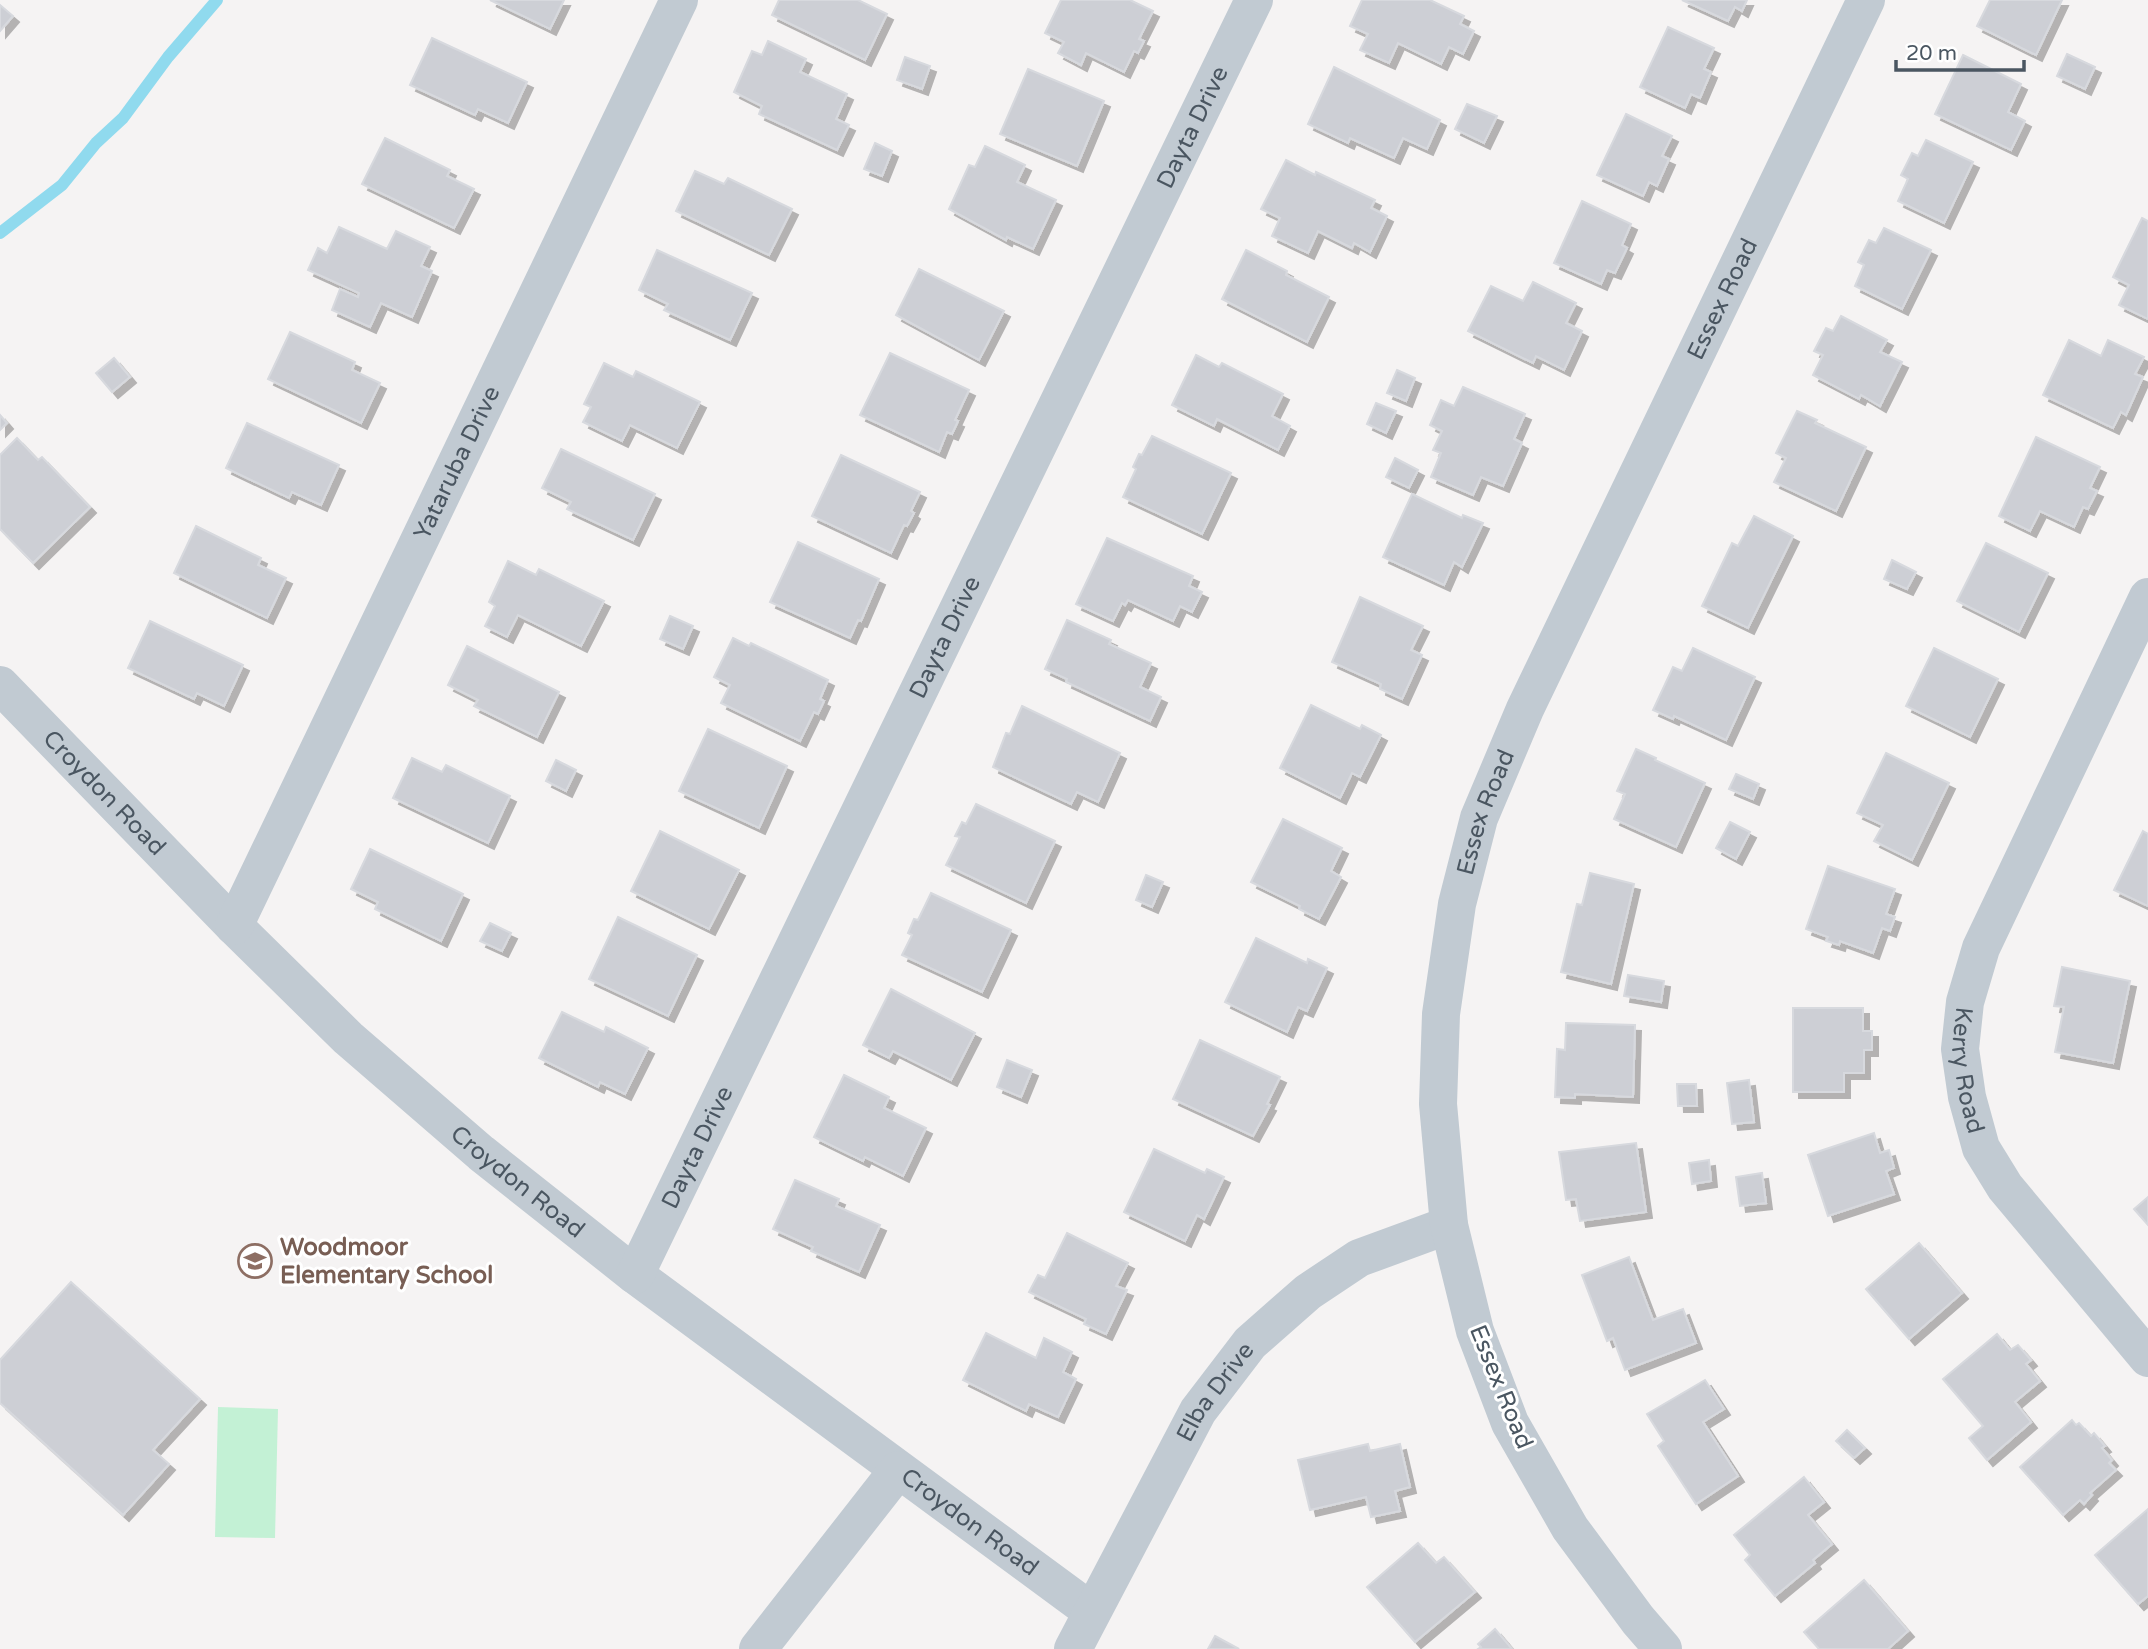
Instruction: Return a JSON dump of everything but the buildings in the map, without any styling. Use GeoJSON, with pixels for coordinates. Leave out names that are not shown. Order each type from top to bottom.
{"type":"FeatureCollection","features":[{"type":"Feature","properties":{"kind":"street","name":"Yataruba Drive"},"geometry":{"type":"LineString","coordinates":[[234,926],[679,0]]}},
{"type":"Feature","properties":{"kind":"street","name":"Dayta Drive"},"geometry":{"type":"LineString","coordinates":[[635,1275],[1254,0]]}},
{"type":"Feature","properties":{"kind":"street","name":"Essex Road"},"geometry":{"type":"LineString","coordinates":[[1663,1649],[1638,1620],[1570,1528],[1510,1423],[1475,1331],[1449,1225],[1438,1104],[1441,1014],[1457,904],[1479,818],[1525,709],[1866,0]]}},
{"type":"Feature","properties":{"kind":"street","name":"Kerry Road"},"geometry":{"type":"LineString","coordinates":[[2148,597],[1981,948],[1965,1002],[1960,1049],[1967,1097],[1981,1148],[1987,1158],[2005,1187],[2148,1358]]}},
{"type":"Feature","properties":{"kind":"street","name":"Croydon Road"},"geometry":{"type":"LineString","coordinates":[[0,685],[234,926],[348,1038],[481,1153],[635,1275],[1091,1611]]}},
{"type":"Feature","properties":{"kind":"street","name":"Elba Drive"},"geometry":{"type":"LineString","coordinates":[[1073,1649],[1198,1411],[1250,1343],[1308,1292],[1359,1258],[1449,1225]]}},
{"type":"Feature","properties":{"kind":"street"},"geometry":{"type":"LineString","coordinates":[[758,1649],[898,1470]]}},
{"type":"Feature","properties":{"kind":"green space"},"geometry":{"type":"Polygon","coordinates":[[[218,1407],[278,1409],[275,1538],[215,1537],[218,1407]]]}},
{"type":"Feature","properties":{"kind":"waterway"},"geometry":{"type":"LineString","coordinates":[[0,233],[62,185],[96,143],[123,118],[168,57],[217,0]]}},
{"type":"Feature","properties":{"kind":"place","name":"Woodmoor Elementary School"},"geometry":{"type":"Point","coordinates":[255,1261]}}]}
